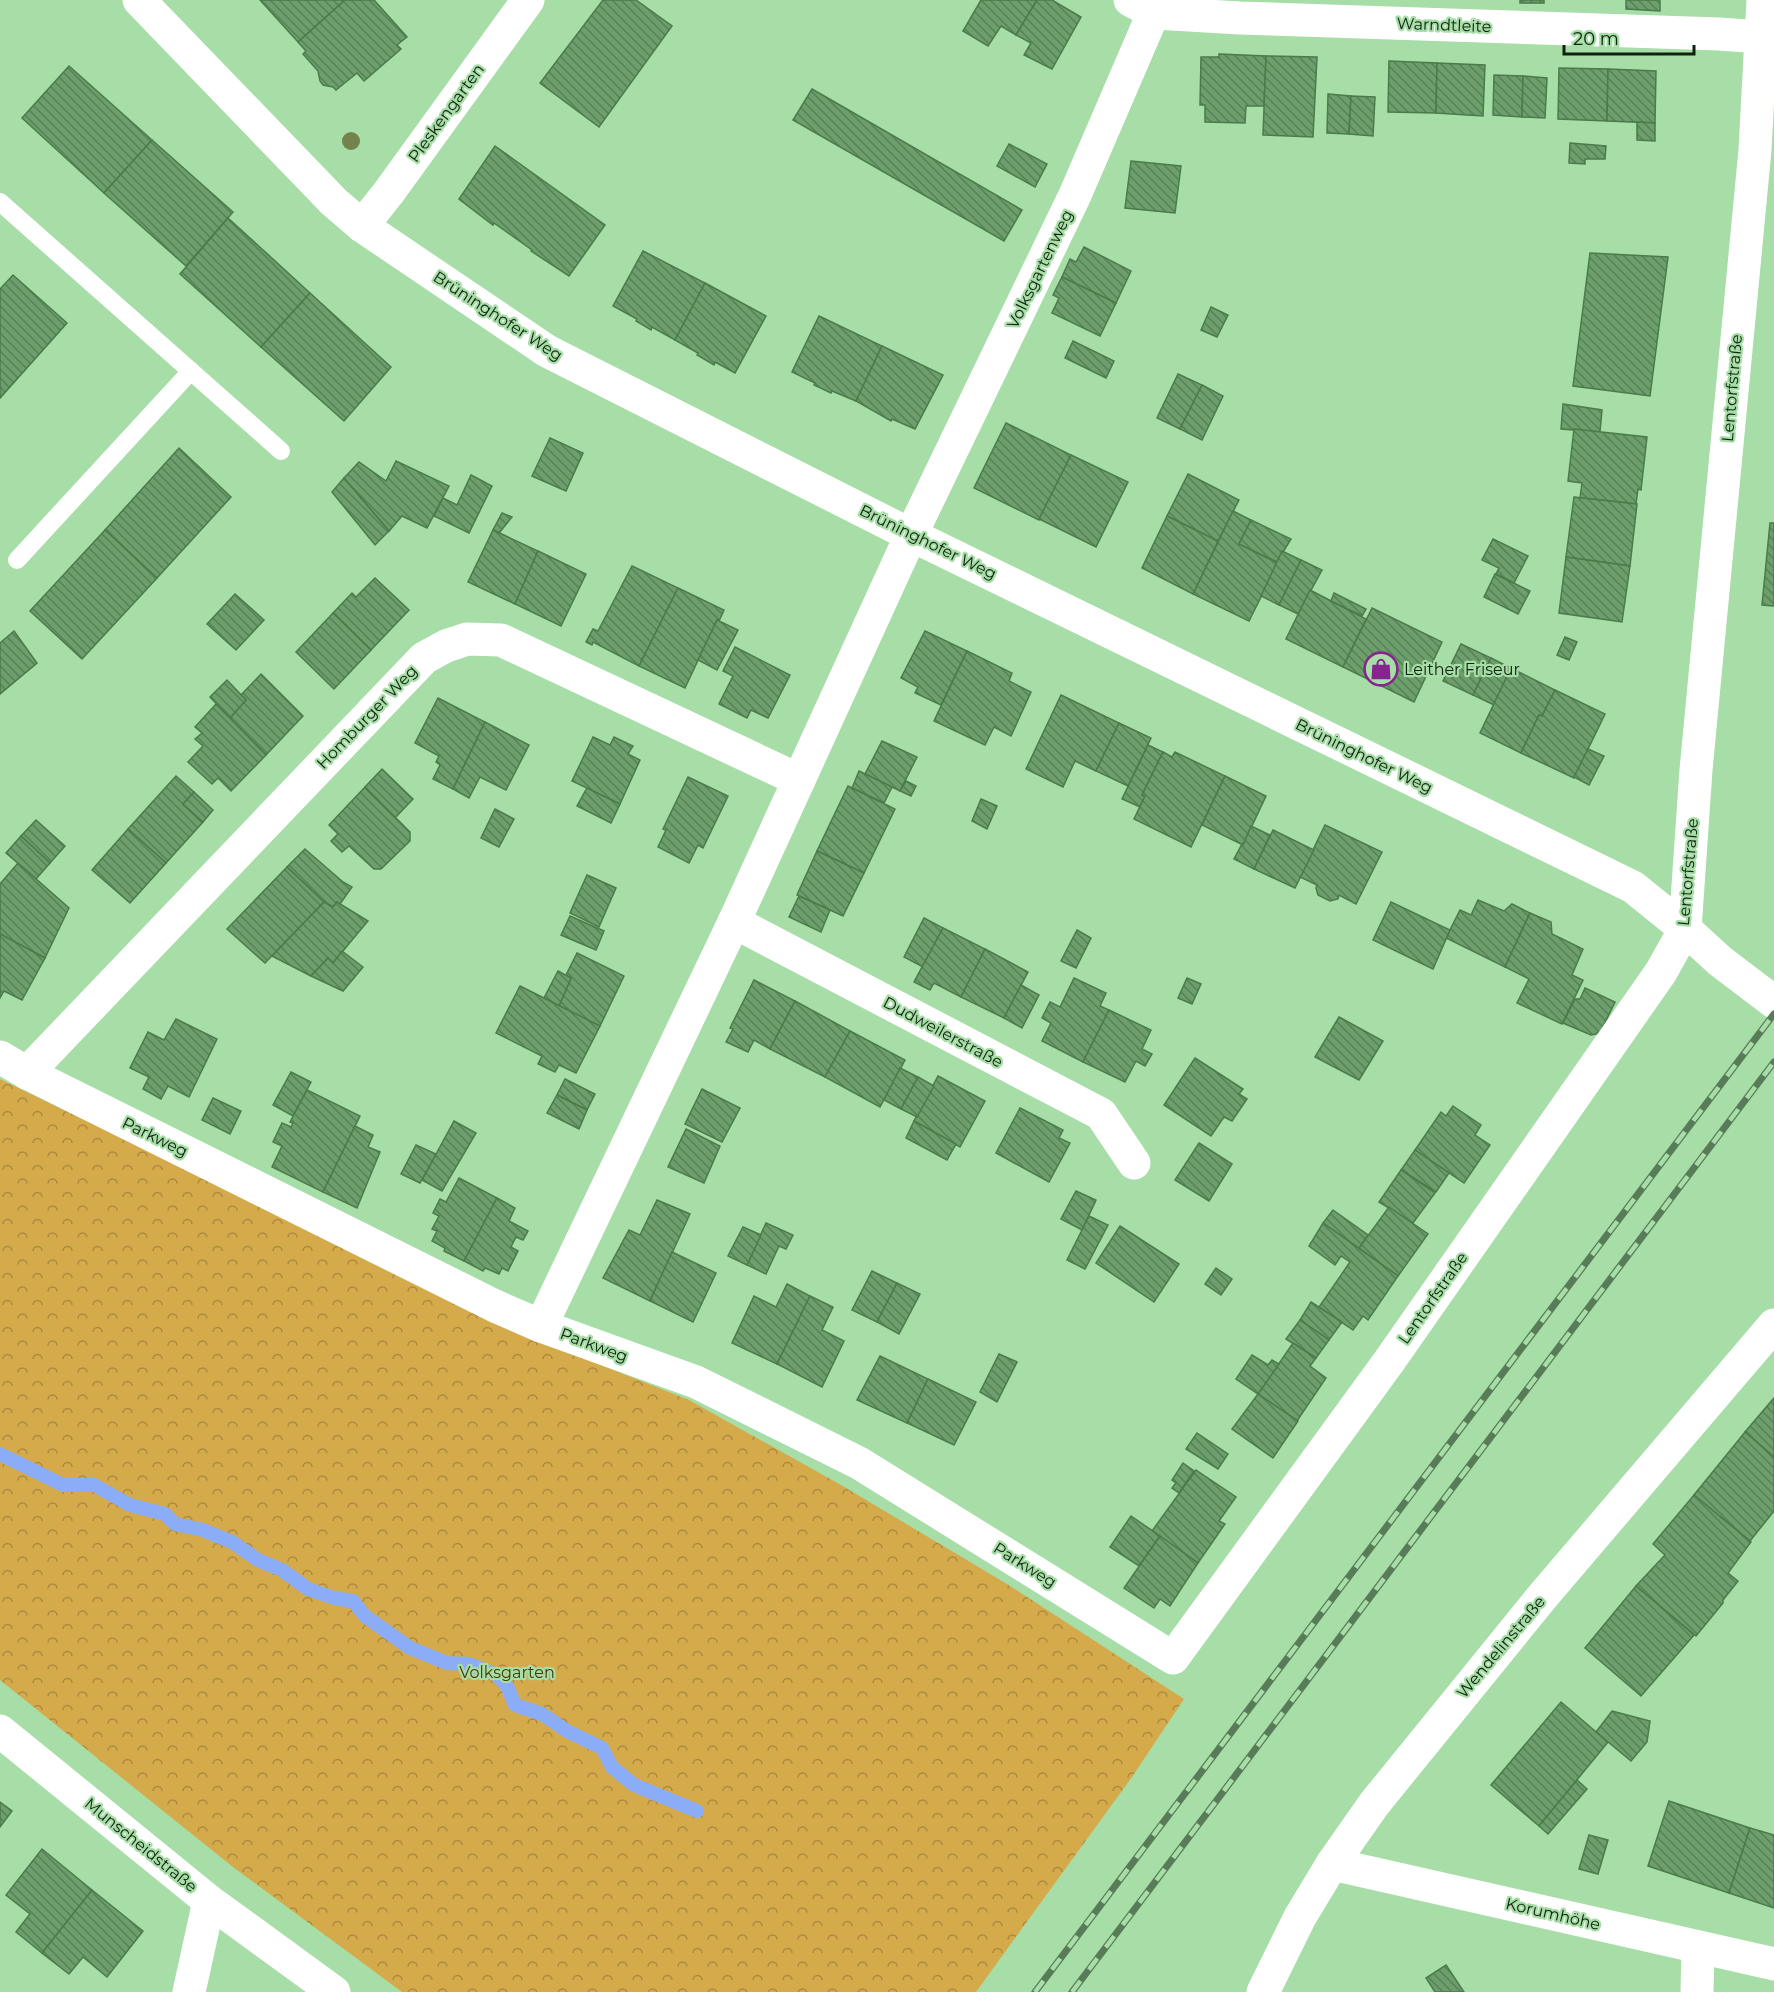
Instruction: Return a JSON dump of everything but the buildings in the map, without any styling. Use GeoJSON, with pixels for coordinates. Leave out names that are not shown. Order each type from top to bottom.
{"type":"FeatureCollection","features":[{"type":"Feature","properties":{"kind":"street","name":"Brüninghofer Weg"},"geometry":{"type":"LineString","coordinates":[[139,0],[334,202],[362,226],[547,351],[911,535],[1633,887],[1685,929],[1720,962],[1774,1002]]}},
{"type":"Feature","properties":{"kind":"street","name":"Pleskengarten"},"geometry":{"type":"LineString","coordinates":[[362,226],[528,0]]}},
{"type":"Feature","properties":{"kind":"street","name":"Lentorfstraße"},"geometry":{"type":"LineString","coordinates":[[1173,1658],[1403,1340],[1661,972],[1685,929],[1696,770],[1755,150],[1763,0]]}},
{"type":"Feature","properties":{"kind":"street","name":"Warndtleite"},"geometry":{"type":"LineString","coordinates":[[1148,4],[1240,18],[1707,33],[1761,37]]}},
{"type":"Feature","properties":{"kind":"street","name":"Volksgartenweg"},"geometry":{"type":"LineString","coordinates":[[911,535],[1075,195],[1148,4]]}},
{"type":"Feature","properties":{"kind":"street"},"geometry":{"type":"LineString","coordinates":[[541,1326],[734,922],[911,535]]}},
{"type":"Feature","properties":{"kind":"street","name":"Homburger Weg"},"geometry":{"type":"LineString","coordinates":[[14,1065],[424,658],[446,646],[467,639],[501,640],[799,780]]}},
{"type":"Feature","properties":{"kind":"street","name":"Dudweilerstraße"},"geometry":{"type":"LineString","coordinates":[[734,922],[1101,1114],[1134,1162]]}},
{"type":"Feature","properties":{"kind":"street","name":"Parkweg"},"geometry":{"type":"LineString","coordinates":[[14,1065],[495,1306],[541,1326],[696,1382],[859,1463],[1173,1658]]}},
{"type":"Feature","properties":{"kind":"street","name":"Wendelinstraße"},"geometry":{"type":"LineString","coordinates":[[1263,1992],[1300,1917],[1332,1864],[1374,1804],[1549,1589],[1774,1325]]}},
{"type":"Feature","properties":{"kind":"street","name":"Munscheidstraße"},"geometry":{"type":"LineString","coordinates":[[0,1731],[209,1901],[189,1992]]}},
{"type":"Feature","properties":{"kind":"street","name":"Korumhöhe"},"geometry":{"type":"LineString","coordinates":[[1332,1864],[1774,1964]]}},
{"type":"Feature","properties":{"kind":"street"},"geometry":{"type":"LineString","coordinates":[[209,1901],[334,1992]]}},
{"type":"Feature","properties":{"kind":"street"},"geometry":{"type":"LineString","coordinates":[[1697,1992],[1698,1947]]}},
{"type":"Feature","properties":{"kind":"lane"},"geometry":{"type":"LineString","coordinates":[[0,202],[281,451]]}},
{"type":"Feature","properties":{"kind":"lane"},"geometry":{"type":"LineString","coordinates":[[16,560],[191,371]]}},
{"type":"Feature","properties":{"kind":"green space","name":"Volksgarten"},"geometry":{"type":"Polygon","coordinates":[[[0,1079],[530,1337],[689,1400],[841,1485],[1007,1584],[1184,1699],[1132,1777],[976,1992],[402,1992],[233,1867],[0,1680],[0,1079]]]}},
{"type":"Feature","properties":{"kind":"waterway"},"geometry":{"type":"LineString","coordinates":[[0,1454],[63,1485],[94,1485],[130,1505],[165,1514],[175,1524],[203,1530],[232,1542],[258,1560],[282,1570],[308,1589],[334,1598],[353,1601],[365,1616],[410,1648],[447,1663],[469,1664],[497,1675],[507,1686],[515,1705],[542,1714],[567,1731],[602,1748],[612,1767],[634,1785],[697,1811]]}},
{"type":"Feature","properties":{"kind":"railway"},"geometry":{"type":"LineString","coordinates":[[1035,1992],[1774,1014]]}},
{"type":"Feature","properties":{"kind":"railway"},"geometry":{"type":"LineString","coordinates":[[1072,1992],[1774,1062]]}},
{"type":"Feature","properties":{"kind":"place","name":"Leither Friseur"},"geometry":{"type":"Point","coordinates":[1381,669]}}]}
